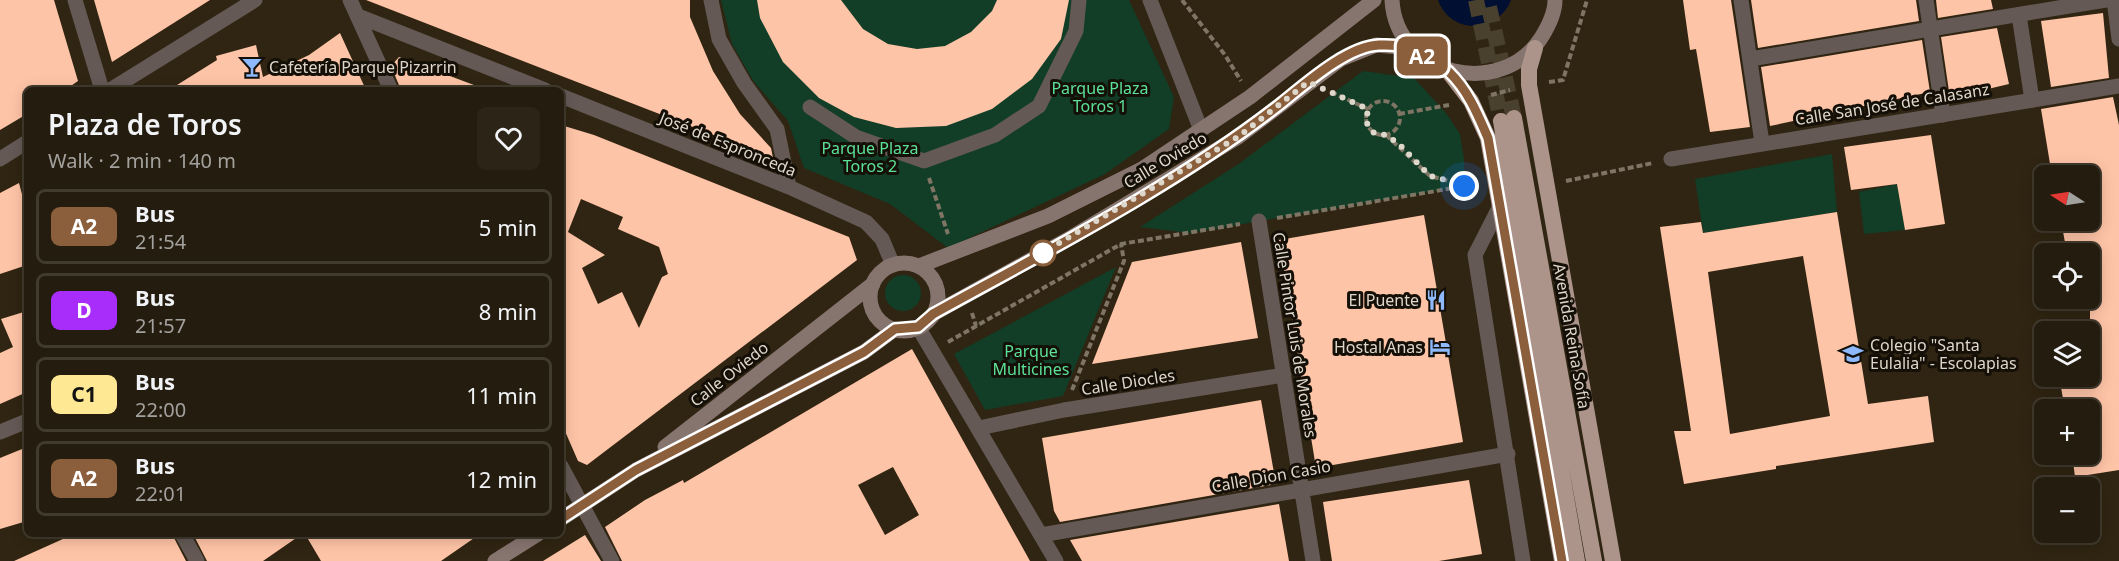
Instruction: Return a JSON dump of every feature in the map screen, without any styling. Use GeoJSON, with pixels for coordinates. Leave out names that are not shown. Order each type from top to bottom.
{"type":"FeatureCollection","features":[{"type":"Feature","properties":{"kind":"highway"},"geometry":{"type":"LineString","coordinates":[[1535,48],[1529,69],[1529,85],[1613,561]]}},
{"type":"Feature","properties":{"kind":"highway"},"geometry":{"type":"LineString","coordinates":[[1448,71],[1471,100],[1488,138],[1562,561]]}},
{"type":"Feature","properties":{"kind":"highway","name":"Avenida Reina Sofía"},"geometry":{"type":"LineString","coordinates":[[1577,561],[1508,119],[1594,561]]}},
{"type":"Feature","properties":{"kind":"main road","name":"Calle Oviedo"},"geometry":{"type":"LineString","coordinates":[[919,266],[1048,216],[1142,169],[1250,97],[1374,0]]}},
{"type":"Feature","properties":{"kind":"main road"},"geometry":{"type":"LineString","coordinates":[[1392,0],[1399,28],[1412,48],[1429,62],[1448,71],[1471,75],[1495,72],[1516,63],[1535,48],[1548,28],[1555,0]]}},
{"type":"Feature","properties":{"kind":"main road","name":"Calle Oviedo"},"geometry":{"type":"LineString","coordinates":[[933,314],[1072,237],[1238,137],[1308,82],[1359,50],[1376,45],[1412,48]]}},
{"type":"Feature","properties":{"kind":"main road"},"geometry":{"type":"LineString","coordinates":[[911,263],[919,266],[934,282],[937,304],[933,314],[918,327],[895,329],[885,325],[872,307],[873,284],[884,269],[893,265],[911,263]]}},
{"type":"Feature","properties":{"kind":"main road","name":"Calle Oviedo"},"geometry":{"type":"LineString","coordinates":[[636,470],[873,284]]}},
{"type":"Feature","properties":{"kind":"main road","name":"Calle Oviedo"},"geometry":{"type":"LineString","coordinates":[[564,517],[636,470],[864,352],[895,329]]}},
{"type":"Feature","properties":{"kind":"main road"},"geometry":{"type":"LineString","coordinates":[[495,561],[533,537]]}},
{"type":"Feature","properties":{"kind":"street"},"geometry":{"type":"LineString","coordinates":[[75,0],[101,87]]}},
{"type":"Feature","properties":{"kind":"street"},"geometry":{"type":"LineString","coordinates":[[115,87],[255,0]]}},
{"type":"Feature","properties":{"kind":"street"},"geometry":{"type":"LineString","coordinates":[[350,0],[390,87]]}},
{"type":"Feature","properties":{"kind":"street"},"geometry":{"type":"LineString","coordinates":[[711,0],[719,39],[744,83],[777,129],[789,187]]}},
{"type":"Feature","properties":{"kind":"street"},"geometry":{"type":"LineString","coordinates":[[810,107],[856,137],[924,161],[995,135],[1040,106],[1076,31],[1079,0]]}},
{"type":"Feature","properties":{"kind":"street"},"geometry":{"type":"LineString","coordinates":[[1150,0],[1201,130]]}},
{"type":"Feature","properties":{"kind":"street"},"geometry":{"type":"LineString","coordinates":[[1741,0],[1762,143]]}},
{"type":"Feature","properties":{"kind":"street"},"geometry":{"type":"LineString","coordinates":[[1926,0],[1943,115]]}},
{"type":"Feature","properties":{"kind":"street"},"geometry":{"type":"LineString","coordinates":[[1750,59],[2106,0]]}},
{"type":"Feature","properties":{"kind":"street"},"geometry":{"type":"LineString","coordinates":[[2114,0],[2119,39]]}},
{"type":"Feature","properties":{"kind":"street"},"geometry":{"type":"LineString","coordinates":[[2019,15],[2032,100]]}},
{"type":"Feature","properties":{"kind":"street"},"geometry":{"type":"LineString","coordinates":[[358,16],[537,87]]}},
{"type":"Feature","properties":{"kind":"street","name":"Calle San José de Calasanz"},"geometry":{"type":"LineString","coordinates":[[1671,159],[2119,86]]}},
{"type":"Feature","properties":{"kind":"street","name":"José de Espronceda"},"geometry":{"type":"LineString","coordinates":[[564,97],[789,187],[866,222],[882,239],[893,265]]}},
{"type":"Feature","properties":{"kind":"street"},"geometry":{"type":"LineString","coordinates":[[0,159],[24,144]]}},
{"type":"Feature","properties":{"kind":"street"},"geometry":{"type":"LineString","coordinates":[[1500,206],[1474,255],[1508,454],[1523,561]]}},
{"type":"Feature","properties":{"kind":"street","name":"Calle Pintor Luis de Morales"},"geometry":{"type":"LineString","coordinates":[[1259,221],[1313,561]]}},
{"type":"Feature","properties":{"kind":"street"},"geometry":{"type":"LineString","coordinates":[[918,327],[1056,561]]}},
{"type":"Feature","properties":{"kind":"street","name":"Calle Diocles"},"geometry":{"type":"LineString","coordinates":[[979,428],[1064,410],[1284,375]]}},
{"type":"Feature","properties":{"kind":"street"},"geometry":{"type":"LineString","coordinates":[[0,432],[24,422]]}},
{"type":"Feature","properties":{"kind":"street","name":"Calle Dion Casio"},"geometry":{"type":"LineString","coordinates":[[1041,535],[1508,454]]}},
{"type":"Feature","properties":{"kind":"street"},"geometry":{"type":"LineString","coordinates":[[564,471],[612,561]]}},
{"type":"Feature","properties":{"kind":"street"},"geometry":{"type":"LineString","coordinates":[[184,537],[197,561]]}},
{"type":"Feature","properties":{"kind":"path"},"geometry":{"type":"LineString","coordinates":[[1182,0],[1225,55],[1250,97]]}},
{"type":"Feature","properties":{"kind":"path"},"geometry":{"type":"LineString","coordinates":[[1308,82],[1368,109]]}},
{"type":"Feature","properties":{"kind":"path"},"geometry":{"type":"LineString","coordinates":[[1386,135],[1398,126],[1400,114],[1389,101],[1377,102],[1368,109],[1366,116],[1368,127],[1374,133],[1386,135],[1430,176],[1468,186]]}},
{"type":"Feature","properties":{"kind":"path"},"geometry":{"type":"LineString","coordinates":[[1400,114],[1427,110]]}},
{"type":"Feature","properties":{"kind":"path"},"geometry":{"type":"LineString","coordinates":[[1548,184],[1671,159]]}},
{"type":"Feature","properties":{"kind":"path"},"geometry":{"type":"LineString","coordinates":[[924,161],[948,236]]}},
{"type":"Feature","properties":{"kind":"path"},"geometry":{"type":"LineString","coordinates":[[932,351],[1120,244],[1495,181]]}},
{"type":"Feature","properties":{"kind":"path"},"geometry":{"type":"LineString","coordinates":[[1064,410],[1124,261],[1120,244]]}},
{"type":"Feature","properties":{"kind":"green space"},"geometry":{"type":"Polygon","coordinates":[[[721,0],[1129,0],[1174,97],[1169,129],[1105,174],[948,248],[890,204],[804,168],[788,121],[754,82],[732,44],[721,0]]]}},
{"type":"Feature","properties":{"kind":"green space"},"geometry":{"type":"Polygon","coordinates":[[[1363,71],[1414,78],[1446,113],[1460,134],[1464,159],[1464,186],[1190,233],[1140,227],[1237,165],[1363,71]]]}},
{"type":"Feature","properties":{"kind":"green space"},"geometry":{"type":"Polygon","coordinates":[[[1832,154],[1837,212],[1703,233],[1695,179],[1832,154]]]}},
{"type":"Feature","properties":{"kind":"green space"},"geometry":{"type":"Polygon","coordinates":[[[1897,184],[1905,230],[1864,234],[1859,192],[1897,184]]]}},
{"type":"Feature","properties":{"kind":"green space","name":"Parque Multicines"},"geometry":{"type":"Polygon","coordinates":[[[1116,267],[1063,396],[985,410],[954,354],[1116,267]]]}},
{"type":"Feature","properties":{"kind":"green space"},"geometry":{"type":"Polygon","coordinates":[[[903,275],[916,280],[921,293],[916,306],[903,311],[890,306],[885,293],[890,280],[903,275]]]}},
{"type":"Feature","properties":{"kind":"water"},"geometry":{"type":"Polygon","coordinates":[[[1438,0],[1511,0],[1505,11],[1496,19],[1475,26],[1463,25],[1453,20],[1444,12],[1438,0]]]}},
{"type":"Feature","properties":{"kind":"building"},"geometry":{"type":"Polygon","coordinates":[[[0,0],[54,0],[78,81],[69,87],[24,87],[24,116],[0,130],[0,0]]]}},
{"type":"Feature","properties":{"kind":"building"},"geometry":{"type":"Polygon","coordinates":[[[94,0],[210,0],[112,62],[94,0]]]}},
{"type":"Feature","properties":{"kind":"building"},"geometry":{"type":"Polygon","coordinates":[[[366,0],[690,0],[690,17],[713,71],[740,114],[771,148],[773,158],[366,0]]]}},
{"type":"Feature","properties":{"kind":"building"},"geometry":{"type":"Polygon","coordinates":[[[757,0],[841,0],[863,29],[888,44],[917,49],[945,46],[971,32],[992,11],[997,0],[1069,0],[1061,39],[1032,79],[992,109],[946,126],[896,128],[854,117],[819,98],[783,62],[760,18],[757,0]]]}},
{"type":"Feature","properties":{"kind":"building"},"geometry":{"type":"Polygon","coordinates":[[[1683,0],[1731,0],[1750,127],[1710,132],[1696,49],[1690,50],[1683,0]]]}},
{"type":"Feature","properties":{"kind":"building"},"geometry":{"type":"Polygon","coordinates":[[[1751,0],[1916,0],[1919,21],[1758,48],[1751,0]]]}},
{"type":"Feature","properties":{"kind":"building"},"geometry":{"type":"Polygon","coordinates":[[[1936,0],[1991,0],[1993,9],[1938,18],[1936,0]]]}},
{"type":"Feature","properties":{"kind":"building"},"geometry":{"type":"Polygon","coordinates":[[[2103,13],[2109,78],[2051,87],[2041,21],[2103,13]]]}},
{"type":"Feature","properties":{"kind":"building"},"geometry":{"type":"Polygon","coordinates":[[[1997,28],[2009,84],[1950,98],[1941,37],[1997,28]]]}},
{"type":"Feature","properties":{"kind":"building"},"geometry":{"type":"Polygon","coordinates":[[[340,33],[365,87],[174,87],[217,60],[216,56],[256,45],[263,77],[309,55],[340,33]]]}},
{"type":"Feature","properties":{"kind":"building"},"geometry":{"type":"Polygon","coordinates":[[[1922,40],[1930,92],[1770,126],[1761,67],[1922,40]]]}},
{"type":"Feature","properties":{"kind":"building"},"geometry":{"type":"Polygon","coordinates":[[[399,57],[479,87],[400,87],[391,66],[399,57]]]}},
{"type":"Feature","properties":{"kind":"building"},"geometry":{"type":"Polygon","coordinates":[[[2113,97],[2119,125],[2119,470],[2075,477],[2073,465],[2100,465],[2100,399],[2063,399],[2061,387],[2100,387],[2100,321],[2090,321],[2090,309],[2100,309],[2100,243],[2065,243],[2063,231],[2100,231],[2100,165],[2050,165],[2041,109],[2113,97]]]}},
{"type":"Feature","properties":{"kind":"building"},"geometry":{"type":"Polygon","coordinates":[[[564,126],[594,135],[849,237],[857,260],[587,465],[578,461],[564,429],[564,126]],[[581,199],[568,232],[605,255],[582,268],[598,304],[622,292],[639,328],[662,277],[668,274],[659,247],[618,229],[623,217],[581,199]]]}},
{"type":"Feature","properties":{"kind":"building"},"geometry":{"type":"Polygon","coordinates":[[[1931,135],[1945,224],[1905,230],[1897,184],[1851,190],[1844,147],[1931,135]]]}},
{"type":"Feature","properties":{"kind":"building"},"geometry":{"type":"Polygon","coordinates":[[[19,183],[24,202],[24,266],[0,274],[0,193],[19,183]]]}},
{"type":"Feature","properties":{"kind":"building"},"geometry":{"type":"Polygon","coordinates":[[[1837,212],[1868,404],[1928,396],[1934,442],[1776,466],[1776,469],[1684,484],[1674,431],[1691,431],[1660,227],[1701,222],[1703,233],[1837,212]],[[1803,256],[1708,272],[1730,434],[1830,416],[1803,256]]]}},
{"type":"Feature","properties":{"kind":"building"},"geometry":{"type":"Polygon","coordinates":[[[1424,215],[1463,442],[1316,468],[1279,240],[1424,215]]]}},
{"type":"Feature","properties":{"kind":"building"},"geometry":{"type":"Polygon","coordinates":[[[1241,242],[1258,338],[1092,364],[1132,262],[1241,242]]]}},
{"type":"Feature","properties":{"kind":"building"},"geometry":{"type":"Polygon","coordinates":[[[24,312],[24,393],[0,404],[0,353],[13,347],[1,319],[24,312]]]}},
{"type":"Feature","properties":{"kind":"building"},"geometry":{"type":"Polygon","coordinates":[[[912,349],[1030,561],[622,561],[605,527],[645,500],[683,480],[684,483],[912,349]],[[893,467],[858,485],[885,535],[919,515],[893,467]]]}},
{"type":"Feature","properties":{"kind":"building"},"geometry":{"type":"Polygon","coordinates":[[[1261,400],[1276,484],[1060,522],[1054,511],[1042,438],[1261,400]]]}},
{"type":"Feature","properties":{"kind":"building"},"geometry":{"type":"Polygon","coordinates":[[[24,448],[24,522],[0,529],[0,458],[24,448]]]}},
{"type":"Feature","properties":{"kind":"building"},"geometry":{"type":"Polygon","coordinates":[[[1469,480],[1482,554],[1439,561],[1332,561],[1323,502],[1469,480]]]}},
{"type":"Feature","properties":{"kind":"building"},"geometry":{"type":"Polygon","coordinates":[[[1279,504],[1289,561],[1082,561],[1070,540],[1279,504]]]}},
{"type":"Feature","properties":{"kind":"building"},"geometry":{"type":"Polygon","coordinates":[[[585,535],[601,561],[543,561],[572,543],[585,535]]]}},
{"type":"Feature","properties":{"kind":"building"},"geometry":{"type":"Polygon","coordinates":[[[67,537],[174,537],[186,561],[14,561],[67,537]]]}},
{"type":"Feature","properties":{"kind":"building"},"geometry":{"type":"Polygon","coordinates":[[[195,537],[298,537],[263,561],[207,561],[195,537]]]}},
{"type":"Feature","properties":{"kind":"building"},"geometry":{"type":"Polygon","coordinates":[[[307,537],[476,537],[441,561],[321,561],[307,537]]]}},
{"type":"Feature","properties":{"kind":"tunnel"},"geometry":{"type":"LineString","coordinates":[[1476,0],[1501,121]]}},
{"type":"Feature","properties":{"kind":"tunnel"},"geometry":{"type":"LineString","coordinates":[[1489,7],[1514,118]]}},
{"type":"Feature","properties":{"kind":"bus line","name":"A2"},"geometry":{"type":"LineString","coordinates":[[564,517],[636,470],[864,352],[895,329],[907,330],[918,327],[933,314],[1072,237],[1238,137],[1341,59],[1376,45],[1394,45],[1412,48],[1429,62],[1448,71],[1471,100],[1488,138],[1562,561]]}},
{"type":"Feature","properties":{"kind":"place","name":"Cafetería Parque Pizarrin"},"geometry":{"type":"Point","coordinates":[252,67]}},
{"type":"Feature","properties":{"kind":"place","name":"El Puente"},"geometry":{"type":"Point","coordinates":[1436,300]}},
{"type":"Feature","properties":{"kind":"place","name":"Hostal Anas"},"geometry":{"type":"Point","coordinates":[1440,347]}},
{"type":"Feature","properties":{"kind":"place","name":"Colegio \"Santa Eulalia\" - Escolapias"},"geometry":{"type":"Point","coordinates":[1853,354]}},
{"type":"Feature","properties":{"kind":"route"},"geometry":{"type":"LineString","coordinates":[[1043,253],[1037,256],[1238,137],[1308,82],[1368,109],[1366,122],[1374,133],[1386,135],[1399,144],[1430,176],[1468,186],[1464,186]]}},
{"type":"Feature","properties":{"kind":"park label","name":"Parque Plaza Toros 1"},"geometry":{"type":"Point","coordinates":[1100,97]}},
{"type":"Feature","properties":{"kind":"park label","name":"Parque Plaza Toros 2"},"geometry":{"type":"Point","coordinates":[870,157]}}]}
